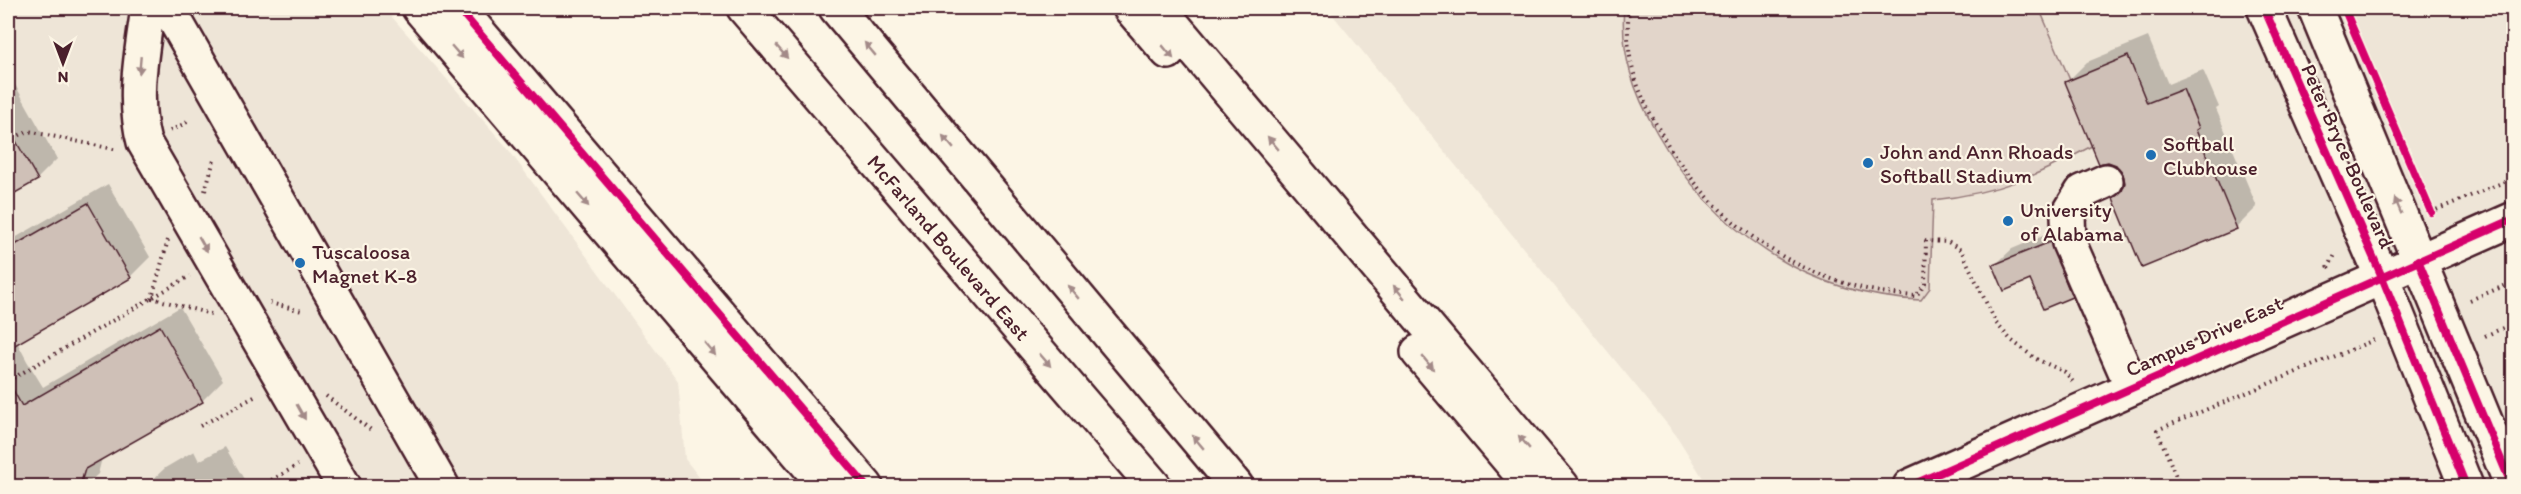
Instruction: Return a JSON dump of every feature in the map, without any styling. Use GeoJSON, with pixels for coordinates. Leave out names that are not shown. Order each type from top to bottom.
{"type":"FeatureCollection","features":[{"type":"Feature","properties":{"kind":"main road"},"geometry":{"type":"LineString","coordinates":[[148,8],[140,63],[137,117],[144,142],[344,486]]}},
{"type":"Feature","properties":{"kind":"main road"},"geometry":{"type":"LineString","coordinates":[[168,8],[442,486]]}},
{"type":"Feature","properties":{"kind":"main road"},"geometry":{"type":"LineString","coordinates":[[419,8],[826,486]]}},
{"type":"Feature","properties":{"kind":"main road"},"geometry":{"type":"LineString","coordinates":[[458,8],[866,486]]}},
{"type":"Feature","properties":{"kind":"main road","name":"McFarland Boulevard East"},"geometry":{"type":"LineString","coordinates":[[744,8],[1154,486]]}},
{"type":"Feature","properties":{"kind":"main road"},"geometry":{"type":"LineString","coordinates":[[836,8],[1236,486]]}},
{"type":"Feature","properties":{"kind":"main road"},"geometry":{"type":"LineString","coordinates":[[1130,8],[1529,485]]}},
{"type":"Feature","properties":{"kind":"main road"},"geometry":{"type":"LineString","coordinates":[[1159,8],[1562,486]]}},
{"type":"Feature","properties":{"kind":"main road","name":"Peter Bryce Boulevard"},"geometry":{"type":"LineString","coordinates":[[2264,8],[2382,277],[2466,486]]}},
{"type":"Feature","properties":{"kind":"main road","name":"Peter Bryce Boulevard"},"geometry":{"type":"LineString","coordinates":[[2315,8],[2512,486]]}},
{"type":"Feature","properties":{"kind":"main road"},"geometry":{"type":"LineString","coordinates":[[2106,181],[2082,192],[2068,215],[2069,243],[2132,387]]}},
{"type":"Feature","properties":{"kind":"main road","name":"Campus Drive East"},"geometry":{"type":"LineString","coordinates":[[1910,486],[2514,219]]}},
{"type":"Feature","properties":{"kind":"path"},"geometry":{"type":"LineString","coordinates":[[1629,8],[1626,36],[1629,57],[1642,100],[1695,186],[1743,231],[1766,248],[1848,285],[1894,295],[1916,296],[1925,284],[1926,241],[1948,242],[1961,250],[1996,322],[2011,340],[2036,359],[2065,372],[2077,387]]}},
{"type":"Feature","properties":{"kind":"path"},"geometry":{"type":"LineString","coordinates":[[14,138],[28,131],[129,153]]}},
{"type":"Feature","properties":{"kind":"path"},"geometry":{"type":"LineString","coordinates":[[203,200],[214,160]]}},
{"type":"Feature","properties":{"kind":"path"},"geometry":{"type":"LineString","coordinates":[[2430,210],[2514,178]]}},
{"type":"Feature","properties":{"kind":"path"},"geometry":{"type":"LineString","coordinates":[[152,298],[168,237]]}},
{"type":"Feature","properties":{"kind":"path"},"geometry":{"type":"LineString","coordinates":[[8,381],[196,272]]}},
{"type":"Feature","properties":{"kind":"path"},"geometry":{"type":"LineString","coordinates":[[2470,300],[2514,282]]}},
{"type":"Feature","properties":{"kind":"path"},"geometry":{"type":"LineString","coordinates":[[152,298],[222,316]]}},
{"type":"Feature","properties":{"kind":"path"},"geometry":{"type":"LineString","coordinates":[[261,301],[302,311]]}},
{"type":"Feature","properties":{"kind":"path"},"geometry":{"type":"LineString","coordinates":[[2485,336],[2514,323]]}},
{"type":"Feature","properties":{"kind":"path"},"geometry":{"type":"LineString","coordinates":[[2180,486],[2157,430],[2374,340]]}},
{"type":"Feature","properties":{"kind":"path"},"geometry":{"type":"LineString","coordinates":[[317,389],[371,430]]}},
{"type":"Feature","properties":{"kind":"path"},"geometry":{"type":"LineString","coordinates":[[200,426],[263,392]]}},
{"type":"Feature","properties":{"kind":"path"},"geometry":{"type":"LineString","coordinates":[[261,486],[304,461]]}},
{"type":"Feature","properties":{"kind":"shaded area","name":"Tuscaloosa Magnet K-8"},"geometry":{"type":"Polygon","coordinates":[[[8,8],[384,8],[505,145],[678,381],[685,459],[706,486],[8,486],[8,8]]]}},
{"type":"Feature","properties":{"kind":"shaded area","name":"University of Alabama"},"geometry":{"type":"Polygon","coordinates":[[[1327,8],[2513,8],[2513,486],[1708,486],[1676,435],[1327,8]]]}},
{"type":"Feature","properties":{"kind":"shaded area","name":"John and Ann Rhoads Softball Stadium"},"geometry":{"type":"Polygon","coordinates":[[[1624,8],[2039,8],[2097,143],[2018,181],[1978,193],[1933,200],[1930,288],[1921,300],[1879,296],[1839,286],[1802,271],[1767,251],[1735,227],[1705,199],[1679,168],[1657,133],[1635,88],[1624,41],[1624,8]]]}},
{"type":"Feature","properties":{"kind":"building","name":"Softball Clubhouse"},"geometry":{"type":"Polygon","coordinates":[[[2128,56],[2147,103],[2183,89],[2199,128],[2196,130],[2237,229],[2142,268],[2113,198],[2122,191],[2125,183],[2123,174],[2116,165],[2108,162],[2099,164],[2065,82],[2128,56]]]}},
{"type":"Feature","properties":{"kind":"building"},"geometry":{"type":"Polygon","coordinates":[[[8,127],[38,180],[8,197],[8,127]]]}},
{"type":"Feature","properties":{"kind":"building"},"geometry":{"type":"Polygon","coordinates":[[[88,203],[131,278],[8,349],[8,249],[88,203]]]}},
{"type":"Feature","properties":{"kind":"building"},"geometry":{"type":"Polygon","coordinates":[[[2050,242],[2072,297],[2043,309],[2030,280],[2004,291],[1993,265],[2050,242]]]}},
{"type":"Feature","properties":{"kind":"building"},"geometry":{"type":"Polygon","coordinates":[[[160,326],[203,402],[85,469],[80,486],[44,486],[23,481],[8,486],[8,381],[22,406],[160,326]]]}},
{"type":"Feature","properties":{"kind":"cycle path"},"geometry":{"type":"LineString","coordinates":[[458,8],[866,486]]}},
{"type":"Feature","properties":{"kind":"cycle path"},"geometry":{"type":"LineString","coordinates":[[2264,8],[2382,277],[2466,486]]}},
{"type":"Feature","properties":{"kind":"cycle path"},"geometry":{"type":"LineString","coordinates":[[2344,8],[2431,212]]}},
{"type":"Feature","properties":{"kind":"cycle path"},"geometry":{"type":"LineString","coordinates":[[1910,486],[2514,219]]}},
{"type":"Feature","properties":{"kind":"cycle path"},"geometry":{"type":"LineString","coordinates":[[2418,260],[2512,486]]}},
{"type":"Feature","properties":{"kind":"place","name":"Softball Clubhouse"},"geometry":{"type":"Point","coordinates":[2151,155]}},
{"type":"Feature","properties":{"kind":"place","name":"John and Ann Rhoads Softball Stadium"},"geometry":{"type":"Point","coordinates":[1868,163]}},
{"type":"Feature","properties":{"kind":"place","name":"University of Alabama"},"geometry":{"type":"Point","coordinates":[2008,221]}},
{"type":"Feature","properties":{"kind":"place","name":"Tuscaloosa Magnet K-8"},"geometry":{"type":"Point","coordinates":[300,263]}}]}
